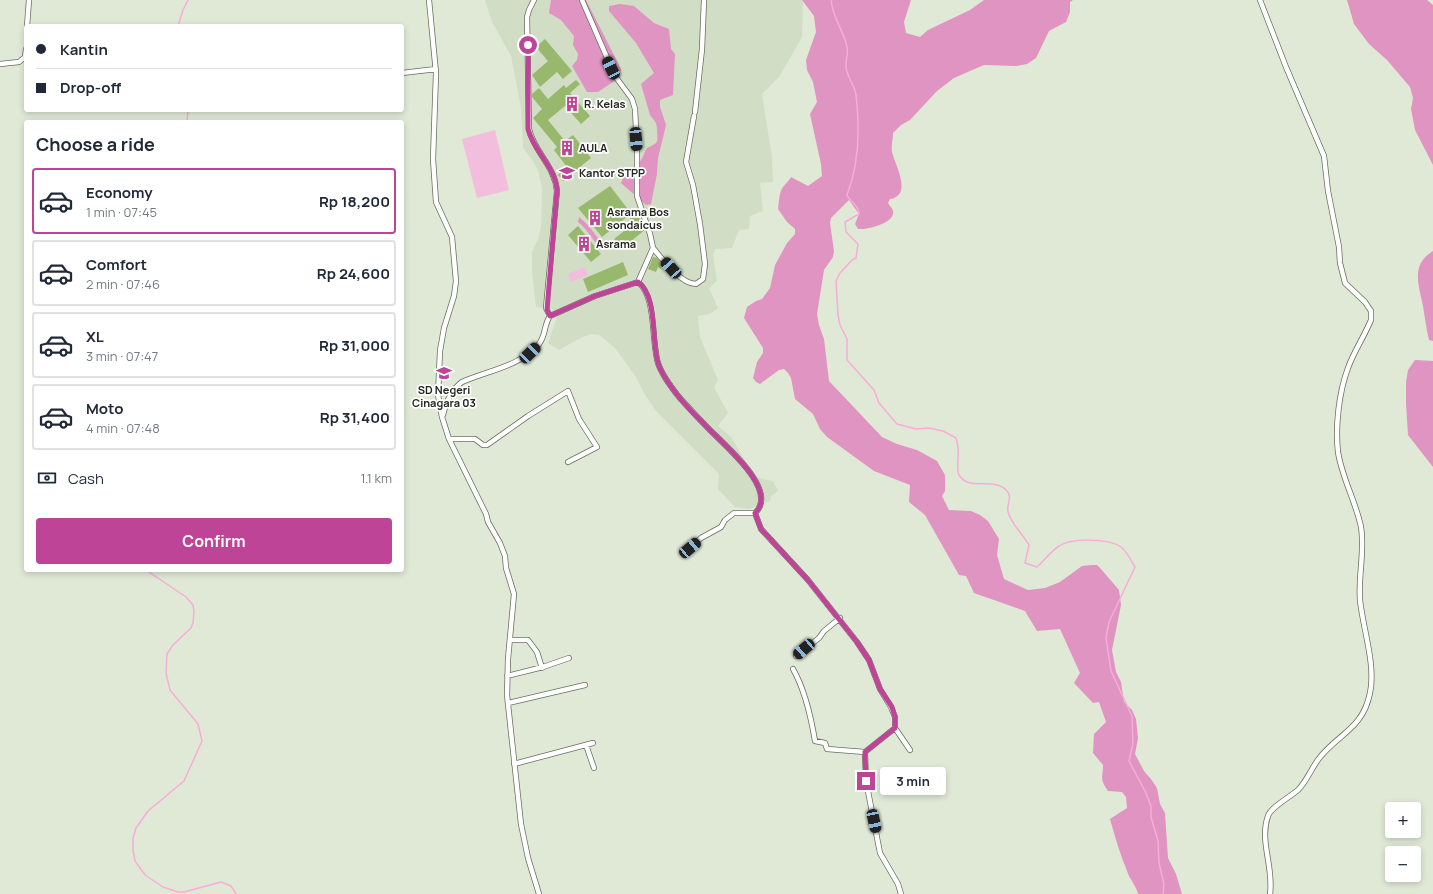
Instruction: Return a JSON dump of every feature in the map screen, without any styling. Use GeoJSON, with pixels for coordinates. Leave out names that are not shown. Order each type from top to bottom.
{"type":"FeatureCollection","features":[{"type":"Feature","properties":{"kind":"street"},"geometry":{"type":"LineString","coordinates":[[28,24],[29,0]]}},
{"type":"Feature","properties":{"kind":"street"},"geometry":{"type":"LineString","coordinates":[[428,0],[436,69],[433,158],[436,202],[452,237],[456,281],[454,296],[444,328],[440,350],[438,386],[442,417],[449,439],[486,514],[488,522],[500,543],[514,594],[507,676],[508,703],[524,839],[539,894]]}},
{"type":"Feature","properties":{"kind":"street"},"geometry":{"type":"LineString","coordinates":[[534,0],[527,17],[528,129],[530,137],[552,170],[556,181],[557,190],[546,308],[550,316]]}},
{"type":"Feature","properties":{"kind":"street"},"geometry":{"type":"LineString","coordinates":[[582,0],[615,76],[632,99],[637,149],[637,196],[650,234],[653,248],[671,268],[687,282],[696,284],[703,279],[705,274],[704,251],[693,185],[686,162],[695,114],[702,49],[704,0]]}},
{"type":"Feature","properties":{"kind":"street"},"geometry":{"type":"LineString","coordinates":[[1260,0],[1286,67],[1324,156],[1328,191],[1339,247],[1340,263],[1346,283],[1365,302],[1370,311],[1371,320],[1348,368],[1342,390],[1337,426],[1338,453],[1354,498],[1361,528],[1362,545],[1360,600],[1373,676],[1370,695],[1359,720],[1350,731],[1321,756],[1298,790],[1285,798],[1268,815],[1264,834],[1271,871],[1270,894]]}},
{"type":"Feature","properties":{"kind":"street"},"geometry":{"type":"LineString","coordinates":[[0,64],[19,62],[24,58]]}},
{"type":"Feature","properties":{"kind":"street"},"geometry":{"type":"LineString","coordinates":[[404,74],[436,69]]}},
{"type":"Feature","properties":{"kind":"street"},"geometry":{"type":"LineString","coordinates":[[442,417],[450,396],[457,386],[525,356],[533,350],[543,338],[547,319],[550,316],[595,296],[638,282],[653,248]]}},
{"type":"Feature","properties":{"kind":"street"},"geometry":{"type":"LineString","coordinates":[[638,282],[645,290],[649,300],[656,356],[664,376],[678,396],[702,422],[735,453],[760,490],[762,497],[759,509],[755,513],[734,513],[725,520],[721,527],[701,538],[690,548]]}},
{"type":"Feature","properties":{"kind":"street"},"geometry":{"type":"LineString","coordinates":[[449,439],[475,439],[483,445],[487,445],[528,416],[568,391],[579,419],[597,447],[568,462]]}},
{"type":"Feature","properties":{"kind":"street"},"geometry":{"type":"LineString","coordinates":[[755,513],[761,529],[808,580],[840,618],[869,660],[880,689],[892,707],[895,717],[895,728],[910,750]]}},
{"type":"Feature","properties":{"kind":"street"},"geometry":{"type":"LineString","coordinates":[[796,656],[819,638],[824,630],[840,618]]}},
{"type":"Feature","properties":{"kind":"street"},"geometry":{"type":"LineString","coordinates":[[510,640],[528,640],[537,652],[542,668]]}},
{"type":"Feature","properties":{"kind":"street"},"geometry":{"type":"LineString","coordinates":[[507,676],[542,668],[569,658]]}},
{"type":"Feature","properties":{"kind":"street"},"geometry":{"type":"LineString","coordinates":[[793,669],[800,680],[809,709],[815,741],[824,743],[827,749],[865,752],[895,728]]}},
{"type":"Feature","properties":{"kind":"street"},"geometry":{"type":"LineString","coordinates":[[508,703],[585,685]]}},
{"type":"Feature","properties":{"kind":"street"},"geometry":{"type":"LineString","coordinates":[[514,764],[593,743]]}},
{"type":"Feature","properties":{"kind":"street"},"geometry":{"type":"LineString","coordinates":[[586,745],[594,768]]}},
{"type":"Feature","properties":{"kind":"street"},"geometry":{"type":"LineString","coordinates":[[865,752],[866,781],[880,853],[898,884],[901,894]]}},
{"type":"Feature","properties":{"kind":"shaded area"},"geometry":{"type":"Polygon","coordinates":[[[485,0],[802,0],[802,37],[779,77],[762,94],[772,157],[773,182],[760,183],[763,211],[750,216],[749,229],[739,230],[732,248],[715,249],[713,254],[717,281],[709,288],[718,308],[710,314],[698,316],[700,337],[718,380],[714,387],[728,413],[718,426],[731,437],[753,474],[762,479],[773,481],[778,491],[771,496],[770,501],[749,509],[735,507],[718,489],[719,474],[656,411],[644,393],[636,377],[615,348],[599,335],[590,334],[559,350],[548,343],[557,317],[552,309],[536,307],[532,273],[532,252],[538,239],[541,227],[542,188],[538,170],[523,148],[521,108],[511,56],[492,22],[485,0]]]}},
{"type":"Feature","properties":{"kind":"shaded area"},"geometry":{"type":"Polygon","coordinates":[[[551,0],[586,0],[621,69],[619,78],[598,92],[587,92],[572,66],[577,60],[578,54],[573,45],[574,36],[561,20],[549,13],[551,0]]]}},
{"type":"Feature","properties":{"kind":"shaded area"},"geometry":{"type":"Polygon","coordinates":[[[802,0],[911,0],[904,22],[906,33],[920,37],[928,30],[970,10],[984,0],[1073,0],[1070,2],[1070,12],[1066,22],[1049,31],[1036,58],[1027,64],[1016,66],[984,65],[954,78],[937,91],[910,120],[901,125],[893,133],[892,152],[902,186],[897,196],[890,199],[888,203],[893,210],[893,215],[890,219],[880,225],[858,229],[855,224],[859,214],[849,200],[831,218],[830,223],[834,251],[833,257],[824,270],[817,314],[824,339],[829,381],[882,437],[897,444],[917,450],[937,461],[945,475],[945,491],[942,496],[949,510],[971,511],[980,515],[988,521],[999,539],[997,555],[1004,579],[1028,590],[1045,588],[1060,582],[1082,566],[1097,565],[1119,590],[1121,605],[1112,650],[1116,672],[1121,682],[1124,702],[1132,710],[1136,719],[1138,738],[1135,754],[1144,771],[1157,788],[1160,804],[1165,813],[1168,858],[1176,874],[1182,894],[1138,894],[1128,874],[1110,819],[1127,808],[1126,797],[1122,792],[1108,791],[1105,787],[1102,781],[1103,765],[1093,753],[1094,734],[1106,722],[1099,702],[1093,703],[1074,683],[1080,673],[1060,629],[1037,631],[1025,611],[974,593],[966,576],[959,575],[925,515],[909,502],[910,485],[874,471],[827,437],[820,429],[813,414],[795,399],[791,378],[784,369],[779,370],[760,384],[753,378],[757,362],[763,353],[763,348],[744,318],[747,307],[762,299],[770,288],[775,265],[787,243],[795,234],[795,229],[787,222],[778,209],[781,192],[791,177],[808,186],[822,176],[821,164],[810,114],[817,102],[813,82],[807,70],[806,60],[816,32],[814,16],[802,0]]]}},
{"type":"Feature","properties":{"kind":"shaded area"},"geometry":{"type":"Polygon","coordinates":[[[1347,0],[1427,0],[1433,5],[1433,165],[1415,130],[1411,109],[1413,98],[1410,87],[1387,60],[1369,44],[1354,24],[1347,0]]]}},
{"type":"Feature","properties":{"kind":"shaded area"},"geometry":{"type":"Polygon","coordinates":[[[620,4],[634,6],[654,23],[669,29],[671,49],[675,54],[673,95],[660,100],[660,107],[666,125],[658,158],[657,174],[651,204],[646,205],[621,183],[628,171],[641,160],[647,148],[657,141],[656,123],[650,115],[641,84],[654,73],[636,43],[609,11],[609,6],[620,4]]]}},
{"type":"Feature","properties":{"kind":"shaded area"},"geometry":{"type":"Polygon","coordinates":[[[495,130],[509,190],[477,198],[462,139],[495,130]]]}},
{"type":"Feature","properties":{"kind":"shaded area"},"geometry":{"type":"Polygon","coordinates":[[[579,217],[588,225],[601,242],[597,244],[578,222],[579,217]]]}},
{"type":"Feature","properties":{"kind":"shaded area"},"geometry":{"type":"Polygon","coordinates":[[[1433,251],[1433,341],[1429,340],[1428,336],[1418,276],[1421,263],[1433,251]]]}},
{"type":"Feature","properties":{"kind":"shaded area"},"geometry":{"type":"Polygon","coordinates":[[[584,267],[588,275],[571,282],[568,274],[584,267]]]}},
{"type":"Feature","properties":{"kind":"shaded area"},"geometry":{"type":"Polygon","coordinates":[[[1415,360],[1433,361],[1433,467],[1408,435],[1406,382],[1408,370],[1415,360]]]}},
{"type":"Feature","properties":{"kind":"building","name":"R. Kelas"},"geometry":{"type":"Polygon","coordinates":[[[545,39],[572,71],[563,79],[557,72],[540,87],[532,75],[548,61],[536,47],[545,39]]]}},
{"type":"Feature","properties":{"kind":"building"},"geometry":{"type":"Polygon","coordinates":[[[576,80],[580,84],[570,93],[590,116],[581,124],[565,106],[548,120],[565,141],[573,135],[591,158],[563,181],[558,175],[567,167],[554,150],[557,147],[533,118],[542,109],[532,97],[532,94],[539,88],[548,99],[564,85],[566,88],[576,80]]]}},
{"type":"Feature","properties":{"kind":"building"},"geometry":{"type":"Polygon","coordinates":[[[610,186],[634,217],[637,215],[642,221],[645,230],[621,249],[614,239],[634,223],[628,216],[602,237],[578,208],[610,186]]]}},
{"type":"Feature","properties":{"kind":"building","name":"Asrama"},"geometry":{"type":"Polygon","coordinates":[[[578,226],[601,254],[591,262],[568,235],[578,226]]]}},
{"type":"Feature","properties":{"kind":"building"},"geometry":{"type":"Polygon","coordinates":[[[653,257],[657,258],[662,265],[661,269],[658,267],[656,272],[648,269],[653,257]]]}},
{"type":"Feature","properties":{"kind":"building"},"geometry":{"type":"Polygon","coordinates":[[[623,262],[628,275],[588,292],[583,279],[623,262]]]}},
{"type":"Feature","properties":{"kind":"waterway"},"geometry":{"type":"LineString","coordinates":[[179,24],[188,0]]}},
{"type":"Feature","properties":{"kind":"waterway"},"geometry":{"type":"LineString","coordinates":[[831,0],[833,11],[847,47],[846,67],[855,91],[858,120],[858,146],[854,171],[847,195],[858,208],[859,214],[845,222],[846,232],[858,244],[856,258],[852,260],[840,273],[836,281],[838,315],[840,325],[847,339],[847,360],[874,390],[879,403],[897,424],[916,429],[929,428],[943,431],[956,438],[958,448],[958,472],[963,480],[975,484],[996,485],[1007,491],[1009,494],[1008,512],[1010,517],[1029,545],[1025,563],[1037,567],[1059,546],[1065,543],[1080,540],[1115,544],[1121,547],[1129,556],[1135,567],[1109,622],[1106,638],[1111,671],[1132,716],[1133,744],[1129,761],[1151,806],[1151,817],[1158,841],[1159,863],[1164,884],[1163,894]]}},
{"type":"Feature","properties":{"kind":"waterway"},"geometry":{"type":"LineString","coordinates":[[187,120],[188,112]]}},
{"type":"Feature","properties":{"kind":"waterway"},"geometry":{"type":"LineString","coordinates":[[149,572],[186,597],[193,605],[193,623],[191,628],[173,645],[167,654],[166,673],[170,690],[198,724],[202,741],[184,781],[148,811],[136,828],[133,838],[135,861],[145,875],[163,887],[178,892],[184,892],[221,882],[231,886],[236,894]]}},
{"type":"Feature","properties":{"kind":"place","name":"R. Kelas"},"geometry":{"type":"Point","coordinates":[572,104]}},
{"type":"Feature","properties":{"kind":"place","name":"AULA"},"geometry":{"type":"Point","coordinates":[567,148]}},
{"type":"Feature","properties":{"kind":"place","name":"Kantor STPP"},"geometry":{"type":"Point","coordinates":[567,173]}},
{"type":"Feature","properties":{"kind":"place","name":"Asrama Bos sondaicus"},"geometry":{"type":"Point","coordinates":[595,218]}},
{"type":"Feature","properties":{"kind":"place","name":"Asrama"},"geometry":{"type":"Point","coordinates":[584,244]}},
{"type":"Feature","properties":{"kind":"place","name":"SD Negeri Cinagara 03"},"geometry":{"type":"Point","coordinates":[444,373]}},
{"type":"Feature","properties":{"kind":"route"},"geometry":{"type":"LineString","coordinates":[[528,45],[528,129],[530,137],[552,170],[556,181],[557,190],[546,308],[550,316],[595,296],[638,282],[643,286],[649,300],[656,356],[664,376],[678,396],[706,427],[735,453],[744,465],[760,490],[762,497],[759,509],[755,513],[761,529],[808,580],[840,618],[869,660],[880,689],[892,707],[896,721],[895,728],[884,735],[865,752],[867,764],[866,781]]}}]}
